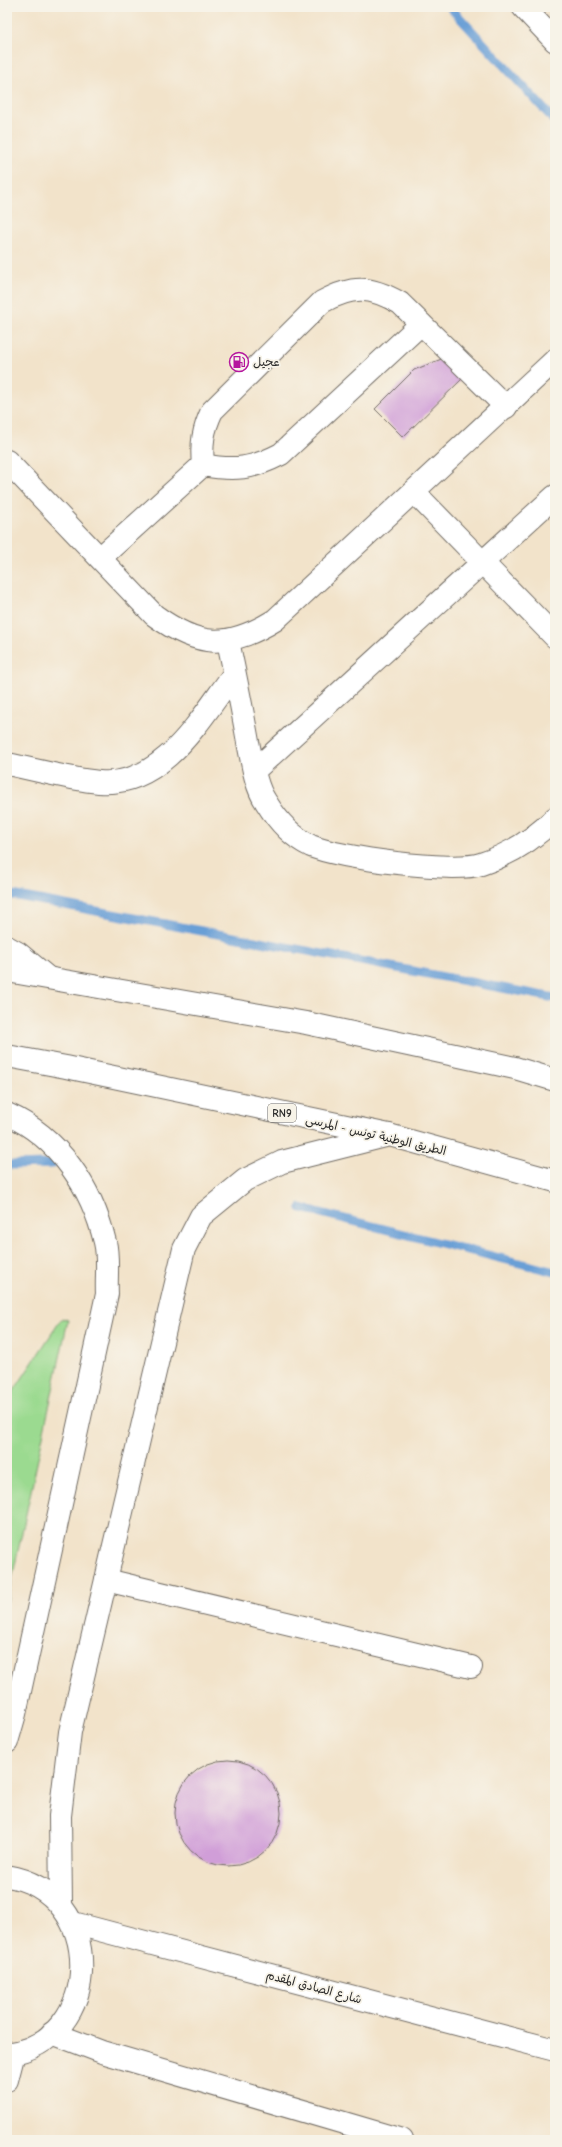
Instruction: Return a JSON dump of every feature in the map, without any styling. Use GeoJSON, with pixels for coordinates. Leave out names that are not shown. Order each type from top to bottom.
{"type":"FeatureCollection","features":[{"type":"Feature","properties":{"kind":"main road"},"geometry":{"type":"LineString","coordinates":[[523,7],[555,41]]}},
{"type":"Feature","properties":{"kind":"main road"},"geometry":{"type":"LineString","coordinates":[[203,465],[201,446],[204,428],[212,411],[322,302],[340,292],[361,289],[375,291],[382,293],[400,304],[506,407]]}},
{"type":"Feature","properties":{"kind":"main road"},"geometry":{"type":"LineString","coordinates":[[203,465],[223,469],[243,468],[263,463],[281,454],[421,324]]}},
{"type":"Feature","properties":{"kind":"main road"},"geometry":{"type":"LineString","coordinates":[[7,461],[154,615],[175,631],[201,640],[228,641],[253,634],[275,620],[555,360]]}},
{"type":"Feature","properties":{"kind":"main road"},"geometry":{"type":"LineString","coordinates":[[100,558],[203,465]]}},
{"type":"Feature","properties":{"kind":"main road"},"geometry":{"type":"LineString","coordinates":[[414,492],[555,636]]}},
{"type":"Feature","properties":{"kind":"main road"},"geometry":{"type":"LineString","coordinates":[[254,770],[555,496]]}},
{"type":"Feature","properties":{"kind":"main road"},"geometry":{"type":"LineString","coordinates":[[228,641],[254,770],[265,801],[284,827],[311,846],[342,855],[444,867],[480,864],[513,851],[542,831],[555,818]]}},
{"type":"Feature","properties":{"kind":"main road"},"geometry":{"type":"LineString","coordinates":[[7,764],[100,782],[117,782],[134,778],[153,769],[169,757],[234,674]]}},
{"type":"Feature","properties":{"kind":"main road"},"geometry":{"type":"LineString","coordinates":[[7,947],[18,953],[48,978]]}},
{"type":"Feature","properties":{"kind":"main road"},"geometry":{"type":"LineString","coordinates":[[7,971],[306,1023],[515,1068],[555,1080]]}},
{"type":"Feature","properties":{"kind":"main road","name":"الطريق الوطنية تونس - المرسى"},"geometry":{"type":"LineString","coordinates":[[7,1056],[66,1067],[389,1136],[555,1180]]}},
{"type":"Feature","properties":{"kind":"main road"},"geometry":{"type":"LineString","coordinates":[[7,1114],[22,1121],[61,1153],[89,1195],[105,1244],[107,1294],[7,1742]]}},
{"type":"Feature","properties":{"kind":"main road"},"geometry":{"type":"LineString","coordinates":[[61,1905],[60,1816],[70,1732],[184,1249],[201,1216],[245,1180],[282,1162],[389,1136]]}},
{"type":"Feature","properties":{"kind":"main road"},"geometry":{"type":"LineString","coordinates":[[106,1580],[471,1667]]}},
{"type":"Feature","properties":{"kind":"main road"},"geometry":{"type":"LineString","coordinates":[[7,1876],[18,1878],[42,1888],[61,1905],[73,1923],[82,1952],[82,1982],[71,2010],[52,2033],[34,2045],[11,2053],[7,2080]]}},
{"type":"Feature","properties":{"kind":"main road","name":"شارع الصادق المقدم"},"geometry":{"type":"LineString","coordinates":[[73,1923],[150,1945],[555,2050]]}},
{"type":"Feature","properties":{"kind":"main road"},"geometry":{"type":"LineString","coordinates":[[52,2033],[102,2052],[402,2140]]}},
{"type":"Feature","properties":{"kind":"green space"},"geometry":{"type":"Polygon","coordinates":[[[62,1318],[68,1320],[7,1602],[7,1401],[62,1318]]]}},
{"type":"Feature","properties":{"kind":"building"},"geometry":{"type":"Polygon","coordinates":[[[449,356],[467,374],[403,437],[375,409],[414,370],[449,356]]]}},
{"type":"Feature","properties":{"kind":"building"},"geometry":{"type":"Polygon","coordinates":[[[228,1760],[248,1764],[265,1776],[277,1793],[281,1813],[277,1833],[265,1850],[248,1862],[228,1866],[208,1862],[191,1850],[179,1833],[175,1813],[179,1793],[191,1776],[208,1764],[228,1760]]]}},
{"type":"Feature","properties":{"kind":"waterway"},"geometry":{"type":"LineString","coordinates":[[450,7],[555,121]]}},
{"type":"Feature","properties":{"kind":"waterway"},"geometry":{"type":"LineString","coordinates":[[7,894],[555,998]]}},
{"type":"Feature","properties":{"kind":"waterway"},"geometry":{"type":"LineString","coordinates":[[7,1165],[52,1164]]}},
{"type":"Feature","properties":{"kind":"waterway"},"geometry":{"type":"LineString","coordinates":[[301,1208],[555,1272]]}},
{"type":"Feature","properties":{"kind":"place","name":"عجيل"},"geometry":{"type":"Point","coordinates":[239,362]}}]}
